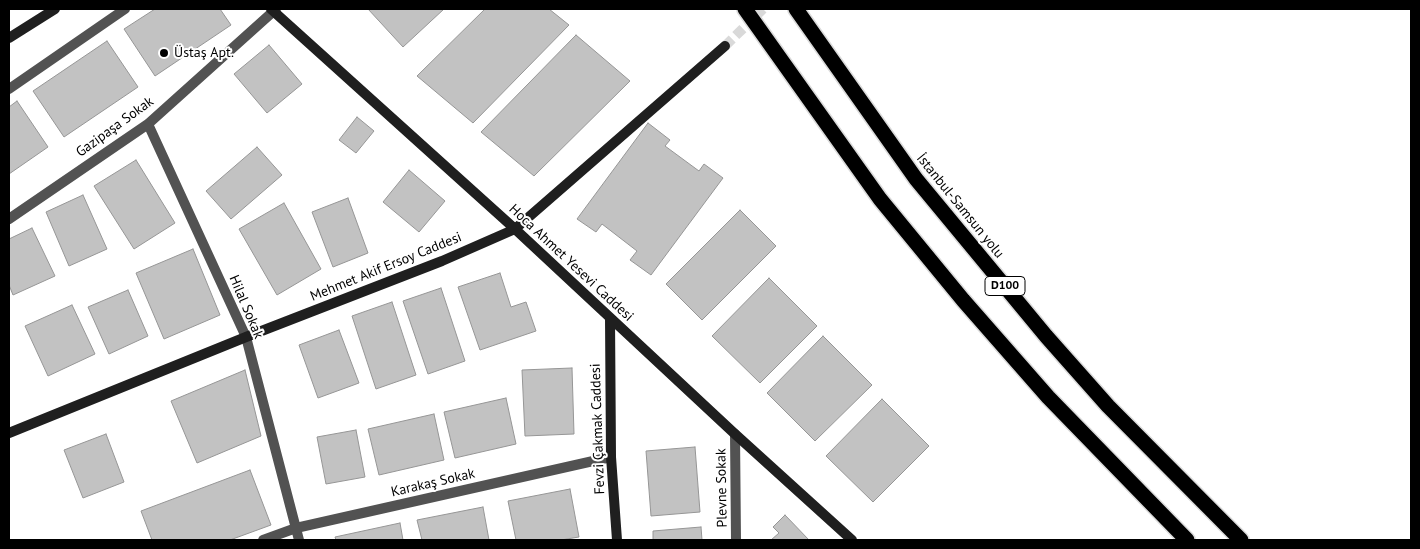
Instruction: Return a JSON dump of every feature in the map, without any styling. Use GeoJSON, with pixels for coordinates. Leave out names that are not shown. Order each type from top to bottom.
{"type":"FeatureCollection","features":[{"type":"Feature","properties":{"kind":"highway","name":"D100"},"geometry":{"type":"LineString","coordinates":[[745,9],[880,200],[962,300],[1048,397],[1187,540]]}},
{"type":"Feature","properties":{"kind":"highway","name":"İstanbul-Samsun yolu"},"geometry":{"type":"LineString","coordinates":[[796,9],[916,179],[1046,336],[1108,406],[1241,540]]}},
{"type":"Feature","properties":{"kind":"highway"},"geometry":{"type":"LineString","coordinates":[[801,9],[810,29]]}},
{"type":"Feature","properties":{"kind":"street"},"geometry":{"type":"LineString","coordinates":[[9,38],[55,9]]}},
{"type":"Feature","properties":{"kind":"street"},"geometry":{"type":"LineString","coordinates":[[9,89],[125,9]]}},
{"type":"Feature","properties":{"kind":"street","name":"Gazipaşa Sokak"},"geometry":{"type":"LineString","coordinates":[[9,219],[148,124],[273,10]]}},
{"type":"Feature","properties":{"kind":"street","name":"Hoca Ahmet Yesevi Caddesi"},"geometry":{"type":"LineString","coordinates":[[273,10],[515,229],[852,540]]}},
{"type":"Feature","properties":{"kind":"street","name":"Mehmet Akif Ersoy Caddesi"},"geometry":{"type":"LineString","coordinates":[[9,433],[246,337],[442,261],[515,229],[725,46]]}},
{"type":"Feature","properties":{"kind":"street","name":"Hilal Sokak"},"geometry":{"type":"LineString","coordinates":[[148,124],[246,337],[299,540]]}},
{"type":"Feature","properties":{"kind":"street","name":"Fevzi Çakmak Caddesi"},"geometry":{"type":"LineString","coordinates":[[610,318],[610,456],[617,540]]}},
{"type":"Feature","properties":{"kind":"street","name":"Plevne Sokak"},"geometry":{"type":"LineString","coordinates":[[735,434],[736,540]]}},
{"type":"Feature","properties":{"kind":"street","name":"Karakaş Sokak"},"geometry":{"type":"LineString","coordinates":[[263,540],[296,528],[610,456]]}},
{"type":"Feature","properties":{"kind":"building","name":"Üstaş Apt."},"geometry":{"type":"Polygon","coordinates":[[[155,9],[220,9],[231,25],[155,76],[124,29],[155,9]]]}},
{"type":"Feature","properties":{"kind":"building"},"geometry":{"type":"Polygon","coordinates":[[[368,9],[444,9],[403,47],[368,9]]]}},
{"type":"Feature","properties":{"kind":"building"},"geometry":{"type":"Polygon","coordinates":[[[485,9],[549,9],[569,25],[473,123],[417,76],[485,9]]]}},
{"type":"Feature","properties":{"kind":"building"},"geometry":{"type":"Polygon","coordinates":[[[576,35],[630,81],[534,176],[481,132],[576,35]]]}},
{"type":"Feature","properties":{"kind":"building"},"geometry":{"type":"Polygon","coordinates":[[[107,41],[138,87],[64,137],[33,91],[107,41]]]}},
{"type":"Feature","properties":{"kind":"building"},"geometry":{"type":"Polygon","coordinates":[[[269,45],[302,84],[267,113],[234,74],[269,45]]]}},
{"type":"Feature","properties":{"kind":"building"},"geometry":{"type":"Polygon","coordinates":[[[17,101],[48,147],[9,174],[9,107],[17,101]]]}},
{"type":"Feature","properties":{"kind":"building"},"geometry":{"type":"Polygon","coordinates":[[[357,117],[374,131],[356,153],[339,140],[357,117]]]}},
{"type":"Feature","properties":{"kind":"building"},"geometry":{"type":"Polygon","coordinates":[[[648,123],[670,140],[665,146],[699,171],[704,164],[723,178],[651,275],[630,260],[637,251],[602,224],[596,232],[577,219],[648,123]]]}},
{"type":"Feature","properties":{"kind":"building"},"geometry":{"type":"Polygon","coordinates":[[[257,147],[282,175],[231,219],[206,191],[257,147]]]}},
{"type":"Feature","properties":{"kind":"building"},"geometry":{"type":"Polygon","coordinates":[[[136,160],[175,223],[134,249],[94,186],[136,160]]]}},
{"type":"Feature","properties":{"kind":"building"},"geometry":{"type":"Polygon","coordinates":[[[409,170],[445,201],[419,232],[383,202],[409,170]]]}},
{"type":"Feature","properties":{"kind":"building"},"geometry":{"type":"Polygon","coordinates":[[[83,195],[107,249],[69,266],[46,212],[83,195]]]}},
{"type":"Feature","properties":{"kind":"building"},"geometry":{"type":"Polygon","coordinates":[[[348,198],[368,253],[333,267],[312,212],[348,198]]]}},
{"type":"Feature","properties":{"kind":"building"},"geometry":{"type":"Polygon","coordinates":[[[284,203],[321,269],[277,295],[239,229],[284,203]]]}},
{"type":"Feature","properties":{"kind":"building"},"geometry":{"type":"Polygon","coordinates":[[[740,210],[776,246],[702,320],[666,284],[740,210]]]}},
{"type":"Feature","properties":{"kind":"building"},"geometry":{"type":"Polygon","coordinates":[[[32,228],[55,276],[13,295],[9,285],[9,239],[32,228]]]}},
{"type":"Feature","properties":{"kind":"building"},"geometry":{"type":"Polygon","coordinates":[[[193,249],[220,315],[164,339],[136,273],[193,249]]]}},
{"type":"Feature","properties":{"kind":"building"},"geometry":{"type":"Polygon","coordinates":[[[500,273],[511,307],[526,302],[536,331],[480,350],[458,287],[500,273]]]}},
{"type":"Feature","properties":{"kind":"building"},"geometry":{"type":"Polygon","coordinates":[[[769,278],[817,326],[760,383],[712,336],[769,278]]]}},
{"type":"Feature","properties":{"kind":"building"},"geometry":{"type":"Polygon","coordinates":[[[441,288],[465,361],[428,374],[403,301],[441,288]]]}},
{"type":"Feature","properties":{"kind":"building"},"geometry":{"type":"Polygon","coordinates":[[[128,290],[148,336],[109,354],[88,307],[128,290]]]}},
{"type":"Feature","properties":{"kind":"building"},"geometry":{"type":"Polygon","coordinates":[[[392,302],[416,375],[376,389],[352,316],[392,302]]]}},
{"type":"Feature","properties":{"kind":"building"},"geometry":{"type":"Polygon","coordinates":[[[72,305],[95,354],[48,376],[25,326],[72,305]]]}},
{"type":"Feature","properties":{"kind":"building"},"geometry":{"type":"Polygon","coordinates":[[[339,330],[359,383],[318,398],[299,345],[339,330]]]}},
{"type":"Feature","properties":{"kind":"building"},"geometry":{"type":"Polygon","coordinates":[[[823,336],[872,385],[815,441],[767,393],[823,336]]]}},
{"type":"Feature","properties":{"kind":"building"},"geometry":{"type":"Polygon","coordinates":[[[572,368],[574,434],[525,436],[522,370],[572,368]]]}},
{"type":"Feature","properties":{"kind":"building"},"geometry":{"type":"Polygon","coordinates":[[[245,370],[261,436],[197,463],[171,401],[245,370]]]}},
{"type":"Feature","properties":{"kind":"building"},"geometry":{"type":"Polygon","coordinates":[[[506,398],[516,444],[455,458],[444,412],[506,398]]]}},
{"type":"Feature","properties":{"kind":"building"},"geometry":{"type":"Polygon","coordinates":[[[882,399],[929,446],[873,502],[826,456],[882,399]]]}},
{"type":"Feature","properties":{"kind":"building"},"geometry":{"type":"Polygon","coordinates":[[[434,414],[444,460],[379,475],[368,429],[434,414]]]}},
{"type":"Feature","properties":{"kind":"building"},"geometry":{"type":"Polygon","coordinates":[[[356,430],[365,477],[326,484],[317,437],[356,430]]]}},
{"type":"Feature","properties":{"kind":"building"},"geometry":{"type":"Polygon","coordinates":[[[106,434],[124,482],[83,498],[64,450],[106,434]]]}},
{"type":"Feature","properties":{"kind":"building"},"geometry":{"type":"Polygon","coordinates":[[[695,447],[700,512],[651,516],[646,451],[695,447]]]}},
{"type":"Feature","properties":{"kind":"building"},"geometry":{"type":"Polygon","coordinates":[[[250,470],[271,525],[230,540],[152,540],[141,511],[250,470]]]}},
{"type":"Feature","properties":{"kind":"building"},"geometry":{"type":"Polygon","coordinates":[[[570,489],[579,537],[561,540],[516,540],[508,501],[570,489]]]}},
{"type":"Feature","properties":{"kind":"building"},"geometry":{"type":"Polygon","coordinates":[[[483,507],[489,540],[422,540],[417,520],[483,507]]]}},
{"type":"Feature","properties":{"kind":"building"},"geometry":{"type":"Polygon","coordinates":[[[785,515],[809,540],[771,540],[779,533],[773,527],[785,515]]]}},
{"type":"Feature","properties":{"kind":"building"},"geometry":{"type":"Polygon","coordinates":[[[400,523],[403,540],[336,540],[335,537],[400,523]]]}},
{"type":"Feature","properties":{"kind":"building"},"geometry":{"type":"Polygon","coordinates":[[[701,527],[702,540],[653,540],[653,531],[701,527]]]}},
{"type":"Feature","properties":{"kind":"tunnel"},"geometry":{"type":"LineString","coordinates":[[725,46],[763,9]]}},
{"type":"Feature","properties":{"kind":"place","name":"Üstaş Apt."},"geometry":{"type":"Point","coordinates":[164,53]}}]}
